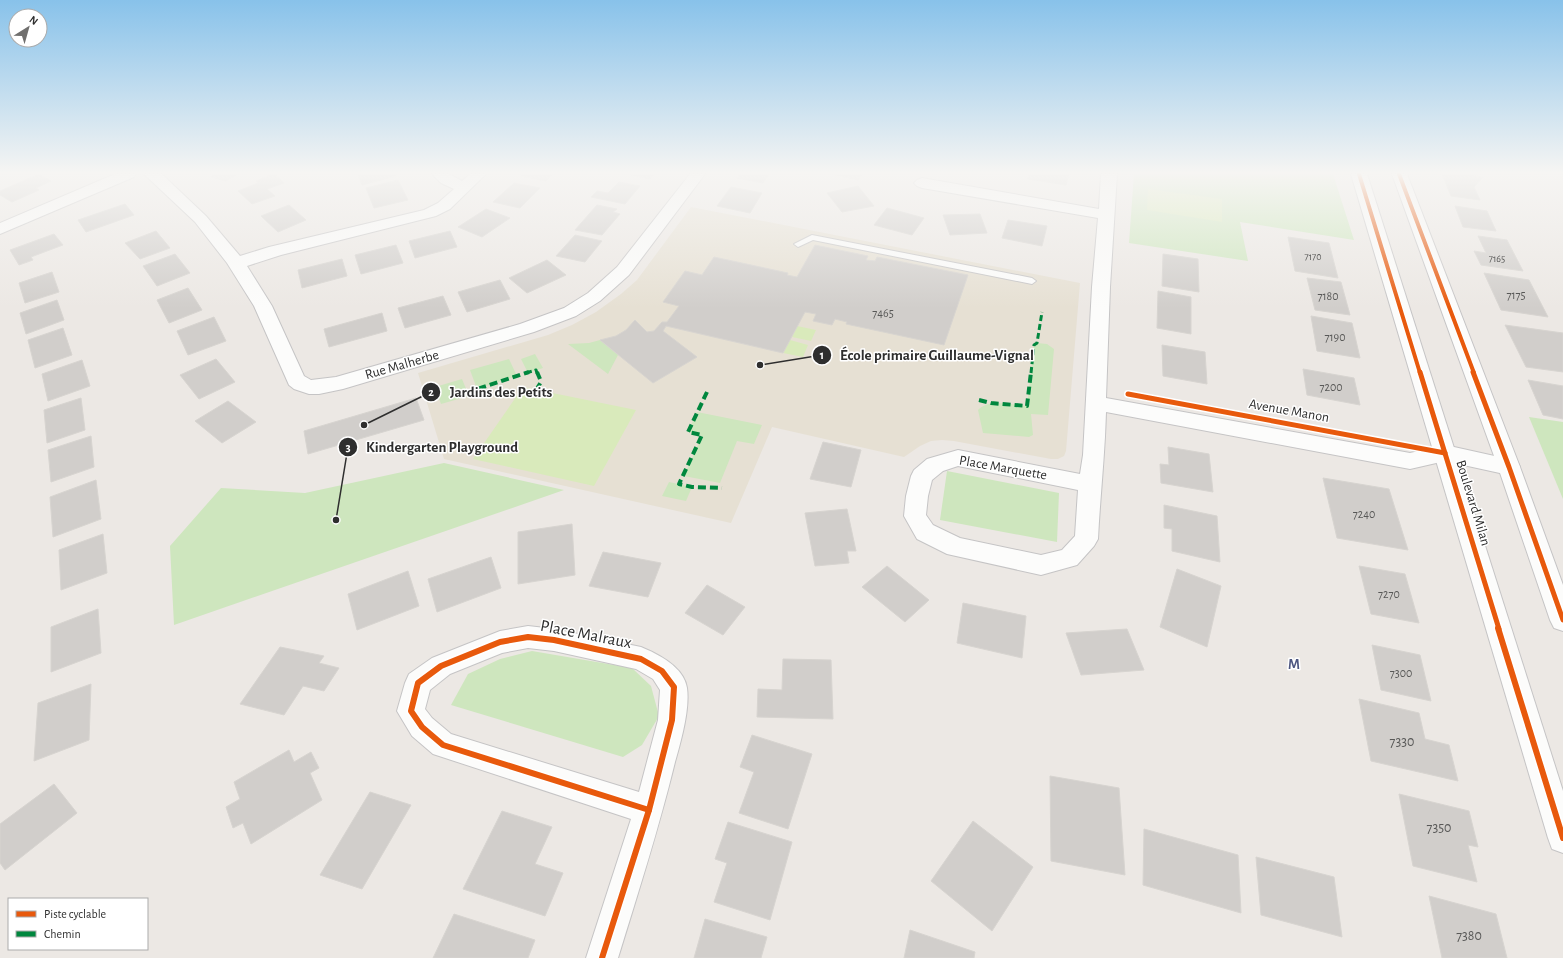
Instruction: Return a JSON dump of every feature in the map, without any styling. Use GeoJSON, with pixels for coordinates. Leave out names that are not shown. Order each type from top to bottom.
{"type":"FeatureCollection","features":[{"type":"Feature","properties":{"kind":"street"},"geometry":{"type":"LineString","coordinates":[[0,229],[24,219]]}},
{"type":"Feature","properties":{"kind":"street","name":"Rue Malherbe"},"geometry":{"type":"LineString","coordinates":[[200,219],[237,263],[248,279],[273,326],[296,380],[309,387],[319,387],[349,380],[527,328],[570,312],[594,296],[623,271],[663,219]]}},
{"type":"Feature","properties":{"kind":"street"},"geometry":{"type":"LineString","coordinates":[[237,263],[275,250],[406,219]]}},
{"type":"Feature","properties":{"kind":"street"},"geometry":{"type":"LineString","coordinates":[[1096,403],[1101,287],[1107,219]]}},
{"type":"Feature","properties":{"kind":"street","name":"Boulevard Milan"},"geometry":{"type":"LineString","coordinates":[[1373,219],[1563,838]]}},
{"type":"Feature","properties":{"kind":"street"},"geometry":{"type":"LineString","coordinates":[[1416,219],[1509,467],[1563,620]]}},
{"type":"Feature","properties":{"kind":"street","name":"Avenue Manon"},"geometry":{"type":"LineString","coordinates":[[1096,403],[1410,461],[1445,453],[1509,467]]}},
{"type":"Feature","properties":{"kind":"street","name":"Place Marquette"},"geometry":{"type":"LineString","coordinates":[[1090,484],[958,458],[935,466],[922,476],[917,496],[915,516],[925,532],[955,547],[1041,565],[1069,558],[1086,539],[1090,484],[1094,455],[1096,403]]}},
{"type":"Feature","properties":{"kind":"street","name":"Place Malraux"},"geometry":{"type":"LineString","coordinates":[[602,958],[649,810],[672,720],[674,687],[662,672],[641,659],[554,640],[528,637],[500,642],[442,666],[418,683],[411,711],[422,727],[443,745],[649,810]]}},
{"type":"Feature","properties":{"kind":"lane"},"geometry":{"type":"LineString","coordinates":[[798,244],[812,237],[1032,281]]}},
{"type":"Feature","properties":{"kind":"shaded area"},"geometry":{"type":"Polygon","coordinates":[[[682,219],[751,219],[1080,283],[1066,451],[1064,456],[1058,459],[1051,459],[942,440],[931,441],[920,446],[904,457],[772,427],[731,523],[444,459],[418,373],[548,335],[572,325],[596,312],[637,280],[682,219]]]}},
{"type":"Feature","properties":{"kind":"green space"},"geometry":{"type":"Polygon","coordinates":[[[1131,219],[1347,219],[1354,240],[1240,222],[1248,261],[1129,243],[1131,219]]]}},
{"type":"Feature","properties":{"kind":"green space"},"geometry":{"type":"Polygon","coordinates":[[[1201,219],[1222,219],[1222,222],[1201,219]]]}},
{"type":"Feature","properties":{"kind":"green space"},"geometry":{"type":"Polygon","coordinates":[[[797,326],[816,330],[811,341],[792,337],[797,326]]]}},
{"type":"Feature","properties":{"kind":"green space"},"geometry":{"type":"Polygon","coordinates":[[[600,340],[618,355],[608,374],[568,344],[589,343],[600,340]]]}},
{"type":"Feature","properties":{"kind":"green space"},"geometry":{"type":"Polygon","coordinates":[[[790,340],[808,345],[803,357],[783,353],[790,340]]]}},
{"type":"Feature","properties":{"kind":"green space"},"geometry":{"type":"Polygon","coordinates":[[[1037,343],[1047,344],[1054,349],[1048,415],[1031,414],[1033,435],[1029,437],[983,433],[978,410],[983,406],[1001,403],[1027,406],[1034,345],[1037,343]]]}},
{"type":"Feature","properties":{"kind":"green space"},"geometry":{"type":"Polygon","coordinates":[[[535,354],[543,368],[528,373],[521,359],[535,354]]]}},
{"type":"Feature","properties":{"kind":"green space"},"geometry":{"type":"Polygon","coordinates":[[[509,359],[517,376],[477,389],[470,370],[509,359]]]}},
{"type":"Feature","properties":{"kind":"green space"},"geometry":{"type":"Polygon","coordinates":[[[462,379],[469,396],[441,404],[435,387],[462,379]]]}},
{"type":"Feature","properties":{"kind":"green space"},"geometry":{"type":"Polygon","coordinates":[[[523,387],[636,410],[594,486],[473,459],[523,387]]]}},
{"type":"Feature","properties":{"kind":"green space"},"geometry":{"type":"Polygon","coordinates":[[[697,412],[762,425],[754,444],[737,441],[720,483],[684,476],[702,436],[688,432],[697,412]]]}},
{"type":"Feature","properties":{"kind":"green space"},"geometry":{"type":"Polygon","coordinates":[[[1529,417],[1563,422],[1563,499],[1529,417]]]}},
{"type":"Feature","properties":{"kind":"green space"},"geometry":{"type":"Polygon","coordinates":[[[444,463],[564,490],[174,625],[170,546],[221,488],[305,493],[444,463]]]}},
{"type":"Feature","properties":{"kind":"green space"},"geometry":{"type":"Polygon","coordinates":[[[947,471],[1059,493],[1057,542],[940,520],[947,471]]]}},
{"type":"Feature","properties":{"kind":"green space"},"geometry":{"type":"Polygon","coordinates":[[[669,482],[692,487],[686,501],[662,496],[669,482]]]}},
{"type":"Feature","properties":{"kind":"green space"},"geometry":{"type":"Polygon","coordinates":[[[532,651],[632,668],[651,686],[659,716],[642,745],[623,757],[451,705],[468,674],[500,659],[532,651]]]}},
{"type":"Feature","properties":{"kind":"building"},"geometry":{"type":"Polygon","coordinates":[[[82,219],[124,219],[86,232],[78,220],[82,219]]]}},
{"type":"Feature","properties":{"kind":"building"},"geometry":{"type":"Polygon","coordinates":[[[264,219],[305,219],[306,220],[278,232],[264,219]]]}},
{"type":"Feature","properties":{"kind":"building"},"geometry":{"type":"Polygon","coordinates":[[[471,219],[509,219],[482,237],[458,227],[471,219]]]}},
{"type":"Feature","properties":{"kind":"building"},"geometry":{"type":"Polygon","coordinates":[[[585,219],[616,219],[602,235],[575,230],[585,219]]]}},
{"type":"Feature","properties":{"kind":"building"},"geometry":{"type":"Polygon","coordinates":[[[879,219],[924,219],[912,235],[874,225],[879,219]]]}},
{"type":"Feature","properties":{"kind":"building"},"geometry":{"type":"Polygon","coordinates":[[[944,219],[982,219],[987,233],[950,235],[944,219]]]}},
{"type":"Feature","properties":{"kind":"building"},"geometry":{"type":"Polygon","coordinates":[[[1460,219],[1490,219],[1496,231],[1463,227],[1460,219]]]}},
{"type":"Feature","properties":{"kind":"building"},"geometry":{"type":"Polygon","coordinates":[[[1008,220],[1047,226],[1042,246],[1002,238],[1008,220]]]}},
{"type":"Feature","properties":{"kind":"building"},"geometry":{"type":"Polygon","coordinates":[[[156,231],[170,248],[140,259],[125,243],[156,231]]]}},
{"type":"Feature","properties":{"kind":"building"},"geometry":{"type":"Polygon","coordinates":[[[450,231],[457,247],[415,258],[409,241],[450,231]]]}},
{"type":"Feature","properties":{"kind":"building"},"geometry":{"type":"Polygon","coordinates":[[[54,234],[63,245],[31,257],[33,260],[19,265],[10,250],[54,234]]]}},
{"type":"Feature","properties":{"kind":"building"},"geometry":{"type":"Polygon","coordinates":[[[575,235],[602,241],[585,262],[556,256],[575,235]]]}},
{"type":"Feature","properties":{"kind":"building"},"geometry":{"type":"Polygon","coordinates":[[[1478,236],[1507,240],[1523,271],[1481,265],[1474,251],[1486,253],[1478,236]]]}},
{"type":"Feature","properties":{"kind":"building"},"geometry":{"type":"Polygon","coordinates":[[[1288,237],[1329,243],[1338,278],[1295,271],[1288,237]]]}},
{"type":"Feature","properties":{"kind":"building"},"geometry":{"type":"Polygon","coordinates":[[[396,245],[403,263],[361,274],[355,255],[396,245]]]}},
{"type":"Feature","properties":{"kind":"building"},"geometry":{"type":"Polygon","coordinates":[[[815,245],[868,256],[866,260],[875,261],[877,257],[968,275],[944,345],[846,324],[847,322],[835,319],[832,325],[813,321],[816,314],[805,312],[783,353],[666,326],[663,331],[697,357],[653,383],[600,340],[616,336],[626,330],[635,320],[647,332],[654,331],[662,322],[667,322],[679,306],[663,302],[685,271],[702,275],[714,257],[788,273],[787,275],[797,277],[815,245]]]}},
{"type":"Feature","properties":{"kind":"building"},"geometry":{"type":"Polygon","coordinates":[[[175,254],[190,273],[157,286],[143,266],[175,254]]]}},
{"type":"Feature","properties":{"kind":"building"},"geometry":{"type":"Polygon","coordinates":[[[1163,254],[1198,259],[1199,292],[1162,286],[1163,254]]]}},
{"type":"Feature","properties":{"kind":"building"},"geometry":{"type":"Polygon","coordinates":[[[342,259],[347,276],[302,288],[298,270],[342,259]]]}},
{"type":"Feature","properties":{"kind":"building"},"geometry":{"type":"Polygon","coordinates":[[[547,260],[566,275],[527,293],[509,278],[547,260]]]}},
{"type":"Feature","properties":{"kind":"building"},"geometry":{"type":"Polygon","coordinates":[[[52,272],[59,292],[25,303],[19,283],[52,272]]]}},
{"type":"Feature","properties":{"kind":"building"},"geometry":{"type":"Polygon","coordinates":[[[1484,273],[1529,280],[1548,317],[1501,310],[1484,273]]]}},
{"type":"Feature","properties":{"kind":"building"},"geometry":{"type":"Polygon","coordinates":[[[1307,278],[1341,282],[1350,315],[1315,310],[1307,278]]]}},
{"type":"Feature","properties":{"kind":"building"},"geometry":{"type":"Polygon","coordinates":[[[500,280],[510,299],[467,312],[458,292],[500,280]]]}},
{"type":"Feature","properties":{"kind":"building"},"geometry":{"type":"Polygon","coordinates":[[[188,288],[202,310],[169,323],[157,300],[188,288]]]}},
{"type":"Feature","properties":{"kind":"building"},"geometry":{"type":"Polygon","coordinates":[[[1158,291],[1191,297],[1191,334],[1157,328],[1158,291]]]}},
{"type":"Feature","properties":{"kind":"building"},"geometry":{"type":"Polygon","coordinates":[[[443,296],[451,315],[405,328],[398,308],[443,296]]]}},
{"type":"Feature","properties":{"kind":"building"},"geometry":{"type":"Polygon","coordinates":[[[57,300],[64,320],[26,334],[20,313],[57,300]]]}},
{"type":"Feature","properties":{"kind":"building"},"geometry":{"type":"Polygon","coordinates":[[[382,313],[387,331],[329,347],[324,329],[382,313]]]}},
{"type":"Feature","properties":{"kind":"building"},"geometry":{"type":"Polygon","coordinates":[[[1311,316],[1352,323],[1360,358],[1317,351],[1311,316]]]}},
{"type":"Feature","properties":{"kind":"building"},"geometry":{"type":"Polygon","coordinates":[[[214,317],[226,341],[188,355],[177,331],[214,317]]]}},
{"type":"Feature","properties":{"kind":"building"},"geometry":{"type":"Polygon","coordinates":[[[1505,325],[1563,333],[1563,372],[1526,367],[1505,325]]]}},
{"type":"Feature","properties":{"kind":"building"},"geometry":{"type":"Polygon","coordinates":[[[63,328],[72,355],[35,368],[28,340],[63,328]]]}},
{"type":"Feature","properties":{"kind":"building"},"geometry":{"type":"Polygon","coordinates":[[[1162,345],[1205,352],[1207,384],[1163,376],[1162,345]]]}},
{"type":"Feature","properties":{"kind":"building"},"geometry":{"type":"Polygon","coordinates":[[[216,359],[235,382],[199,399],[180,375],[216,359]]]}},
{"type":"Feature","properties":{"kind":"building"},"geometry":{"type":"Polygon","coordinates":[[[82,360],[90,386],[48,401],[42,374],[82,360]]]}},
{"type":"Feature","properties":{"kind":"building"},"geometry":{"type":"Polygon","coordinates":[[[1303,369],[1354,378],[1360,405],[1307,395],[1303,369]]]}},
{"type":"Feature","properties":{"kind":"building"},"geometry":{"type":"Polygon","coordinates":[[[1528,380],[1563,386],[1563,419],[1543,415],[1528,380]]]}},
{"type":"Feature","properties":{"kind":"building"},"geometry":{"type":"Polygon","coordinates":[[[81,398],[85,430],[47,443],[44,410],[81,398]]]}},
{"type":"Feature","properties":{"kind":"building"},"geometry":{"type":"Polygon","coordinates":[[[416,398],[424,420],[308,454],[304,431],[416,398]]]}},
{"type":"Feature","properties":{"kind":"building"},"geometry":{"type":"Polygon","coordinates":[[[228,401],[256,422],[222,443],[195,421],[228,401]]]}},
{"type":"Feature","properties":{"kind":"building"},"geometry":{"type":"Polygon","coordinates":[[[91,436],[94,467],[51,482],[48,450],[91,436]]]}},
{"type":"Feature","properties":{"kind":"building"},"geometry":{"type":"Polygon","coordinates":[[[823,442],[861,450],[851,487],[810,479],[823,442]]]}},
{"type":"Feature","properties":{"kind":"building"},"geometry":{"type":"Polygon","coordinates":[[[1168,447],[1209,454],[1213,492],[1161,483],[1160,464],[1169,465],[1168,447]]]}},
{"type":"Feature","properties":{"kind":"building"},"geometry":{"type":"Polygon","coordinates":[[[1323,478],[1389,489],[1408,550],[1337,538],[1323,478]]]}},
{"type":"Feature","properties":{"kind":"building"},"geometry":{"type":"Polygon","coordinates":[[[96,480],[101,519],[53,537],[50,497],[96,480]]]}},
{"type":"Feature","properties":{"kind":"building"},"geometry":{"type":"Polygon","coordinates":[[[1164,505],[1217,516],[1220,562],[1172,551],[1172,529],[1164,528],[1164,505]]]}},
{"type":"Feature","properties":{"kind":"building"},"geometry":{"type":"Polygon","coordinates":[[[847,509],[856,551],[847,551],[849,563],[815,566],[805,513],[847,509]]]}},
{"type":"Feature","properties":{"kind":"building"},"geometry":{"type":"Polygon","coordinates":[[[572,524],[575,575],[518,584],[518,532],[572,524]]]}},
{"type":"Feature","properties":{"kind":"building"},"geometry":{"type":"Polygon","coordinates":[[[103,534],[107,573],[61,590],[59,550],[103,534]]]}},
{"type":"Feature","properties":{"kind":"building"},"geometry":{"type":"Polygon","coordinates":[[[603,552],[661,563],[648,597],[589,586],[603,552]]]}},
{"type":"Feature","properties":{"kind":"building"},"geometry":{"type":"Polygon","coordinates":[[[491,557],[501,588],[437,612],[428,579],[491,557]]]}},
{"type":"Feature","properties":{"kind":"building"},"geometry":{"type":"Polygon","coordinates":[[[887,566],[929,600],[905,622],[862,587],[887,566]]]}},
{"type":"Feature","properties":{"kind":"building"},"geometry":{"type":"Polygon","coordinates":[[[1359,566],[1405,574],[1419,623],[1371,614],[1359,566]]]}},
{"type":"Feature","properties":{"kind":"building"},"geometry":{"type":"Polygon","coordinates":[[[1177,569],[1221,586],[1207,647],[1160,627],[1177,569]]]}},
{"type":"Feature","properties":{"kind":"building"},"geometry":{"type":"Polygon","coordinates":[[[408,571],[419,606],[357,630],[348,594],[408,571]]]}},
{"type":"Feature","properties":{"kind":"building"},"geometry":{"type":"Polygon","coordinates":[[[707,585],[745,607],[723,635],[685,613],[707,585]]]}},
{"type":"Feature","properties":{"kind":"building"},"geometry":{"type":"Polygon","coordinates":[[[963,603],[1026,616],[1022,658],[957,643],[963,603]]]}},
{"type":"Feature","properties":{"kind":"building"},"geometry":{"type":"Polygon","coordinates":[[[98,609],[101,653],[51,672],[51,627],[98,609]]]}},
{"type":"Feature","properties":{"kind":"building"},"geometry":{"type":"Polygon","coordinates":[[[1127,629],[1144,670],[1081,675],[1066,633],[1127,629]]]}},
{"type":"Feature","properties":{"kind":"building"},"geometry":{"type":"Polygon","coordinates":[[[1372,645],[1420,655],[1431,701],[1381,690],[1372,645]]]}},
{"type":"Feature","properties":{"kind":"building"},"geometry":{"type":"Polygon","coordinates":[[[280,647],[324,656],[319,663],[339,668],[324,691],[303,686],[284,715],[240,704],[280,647]]]}},
{"type":"Feature","properties":{"kind":"building"},"geometry":{"type":"Polygon","coordinates":[[[783,659],[831,660],[833,719],[757,717],[758,689],[782,690],[783,659]]]}},
{"type":"Feature","properties":{"kind":"building"},"geometry":{"type":"Polygon","coordinates":[[[91,684],[89,740],[34,761],[38,703],[91,684]]]}},
{"type":"Feature","properties":{"kind":"building"},"geometry":{"type":"Polygon","coordinates":[[[1359,699],[1419,713],[1425,739],[1449,745],[1458,781],[1371,761],[1359,699]]]}},
{"type":"Feature","properties":{"kind":"building"},"geometry":{"type":"Polygon","coordinates":[[[752,735],[812,754],[788,829],[739,813],[754,772],[740,767],[752,735]]]}},
{"type":"Feature","properties":{"kind":"building"},"geometry":{"type":"Polygon","coordinates":[[[289,750],[294,762],[311,752],[319,768],[310,773],[322,800],[251,844],[243,823],[233,828],[226,807],[240,799],[234,782],[289,750]]]}},
{"type":"Feature","properties":{"kind":"building"},"geometry":{"type":"Polygon","coordinates":[[[1050,776],[1119,788],[1125,875],[1051,861],[1050,776]]]}},
{"type":"Feature","properties":{"kind":"building"},"geometry":{"type":"Polygon","coordinates":[[[54,784],[77,813],[5,870],[0,863],[0,824],[54,784]]]}},
{"type":"Feature","properties":{"kind":"building"},"geometry":{"type":"Polygon","coordinates":[[[370,792],[411,805],[362,889],[320,875],[370,792]]]}},
{"type":"Feature","properties":{"kind":"building"},"geometry":{"type":"Polygon","coordinates":[[[1399,794],[1469,811],[1478,847],[1468,845],[1477,882],[1413,866],[1399,794]]]}},
{"type":"Feature","properties":{"kind":"building"},"geometry":{"type":"Polygon","coordinates":[[[502,811],[552,827],[535,864],[563,873],[545,916],[463,889],[502,811]]]}},
{"type":"Feature","properties":{"kind":"building"},"geometry":{"type":"Polygon","coordinates":[[[973,821],[1033,867],[992,931],[931,881],[973,821]]]}},
{"type":"Feature","properties":{"kind":"building"},"geometry":{"type":"Polygon","coordinates":[[[728,822],[792,842],[770,920],[714,902],[727,863],[715,859],[728,822]]]}},
{"type":"Feature","properties":{"kind":"building"},"geometry":{"type":"Polygon","coordinates":[[[1144,829],[1238,855],[1241,913],[1143,885],[1144,829]]]}},
{"type":"Feature","properties":{"kind":"building"},"geometry":{"type":"Polygon","coordinates":[[[1256,857],[1334,877],[1342,937],[1261,915],[1256,857]]]}},
{"type":"Feature","properties":{"kind":"building"},"geometry":{"type":"Polygon","coordinates":[[[1429,896],[1496,914],[1507,958],[1442,958],[1429,896]]]}},
{"type":"Feature","properties":{"kind":"building"},"geometry":{"type":"Polygon","coordinates":[[[454,914],[535,940],[528,958],[433,958],[454,914]]]}},
{"type":"Feature","properties":{"kind":"building"},"geometry":{"type":"Polygon","coordinates":[[[705,919],[767,937],[761,958],[694,958],[705,919]]]}},
{"type":"Feature","properties":{"kind":"building"},"geometry":{"type":"Polygon","coordinates":[[[910,930],[975,952],[974,958],[904,958],[910,930]]]}},
{"type":"Feature","properties":{"kind":"marked path"},"geometry":{"type":"LineString","coordinates":[[979,400],[991,403],[1027,406],[1034,345],[1037,343],[1042,312]]}},
{"type":"Feature","properties":{"kind":"marked path"},"geometry":{"type":"LineString","coordinates":[[469,396],[477,389],[536,370],[540,379]]}},
{"type":"Feature","properties":{"kind":"marked path"},"geometry":{"type":"LineString","coordinates":[[536,390],[541,382]]}},
{"type":"Feature","properties":{"kind":"marked path"},"geometry":{"type":"LineString","coordinates":[[707,392],[688,432],[702,435],[679,484],[692,487],[722,488]]}},
{"type":"Feature","properties":{"kind":"cycle path"},"geometry":{"type":"LineString","coordinates":[[1373,219],[1563,838]]}},
{"type":"Feature","properties":{"kind":"cycle path"},"geometry":{"type":"LineString","coordinates":[[1416,219],[1509,467],[1563,620]]}},
{"type":"Feature","properties":{"kind":"cycle path"},"geometry":{"type":"LineString","coordinates":[[1128,394],[1445,453]]}},
{"type":"Feature","properties":{"kind":"cycle path"},"geometry":{"type":"LineString","coordinates":[[602,958],[649,810],[672,720],[674,687],[662,671],[641,659],[554,640],[528,637],[500,642],[441,666],[418,683],[411,711],[422,727],[443,745],[649,810]]}},
{"type":"Feature","properties":{"kind":"place","name":"École primaire Guillaume-Vignal"},"geometry":{"type":"Point","coordinates":[760,365]}},
{"type":"Feature","properties":{"kind":"place","name":"Jardins des Petits"},"geometry":{"type":"Point","coordinates":[364,425]}},
{"type":"Feature","properties":{"kind":"place","name":"Kindergarten Playground"},"geometry":{"type":"Point","coordinates":[336,520]}},
{"type":"Feature","properties":{"kind":"district","name":"M"},"geometry":{"type":"Point","coordinates":[1294,664]}}]}
